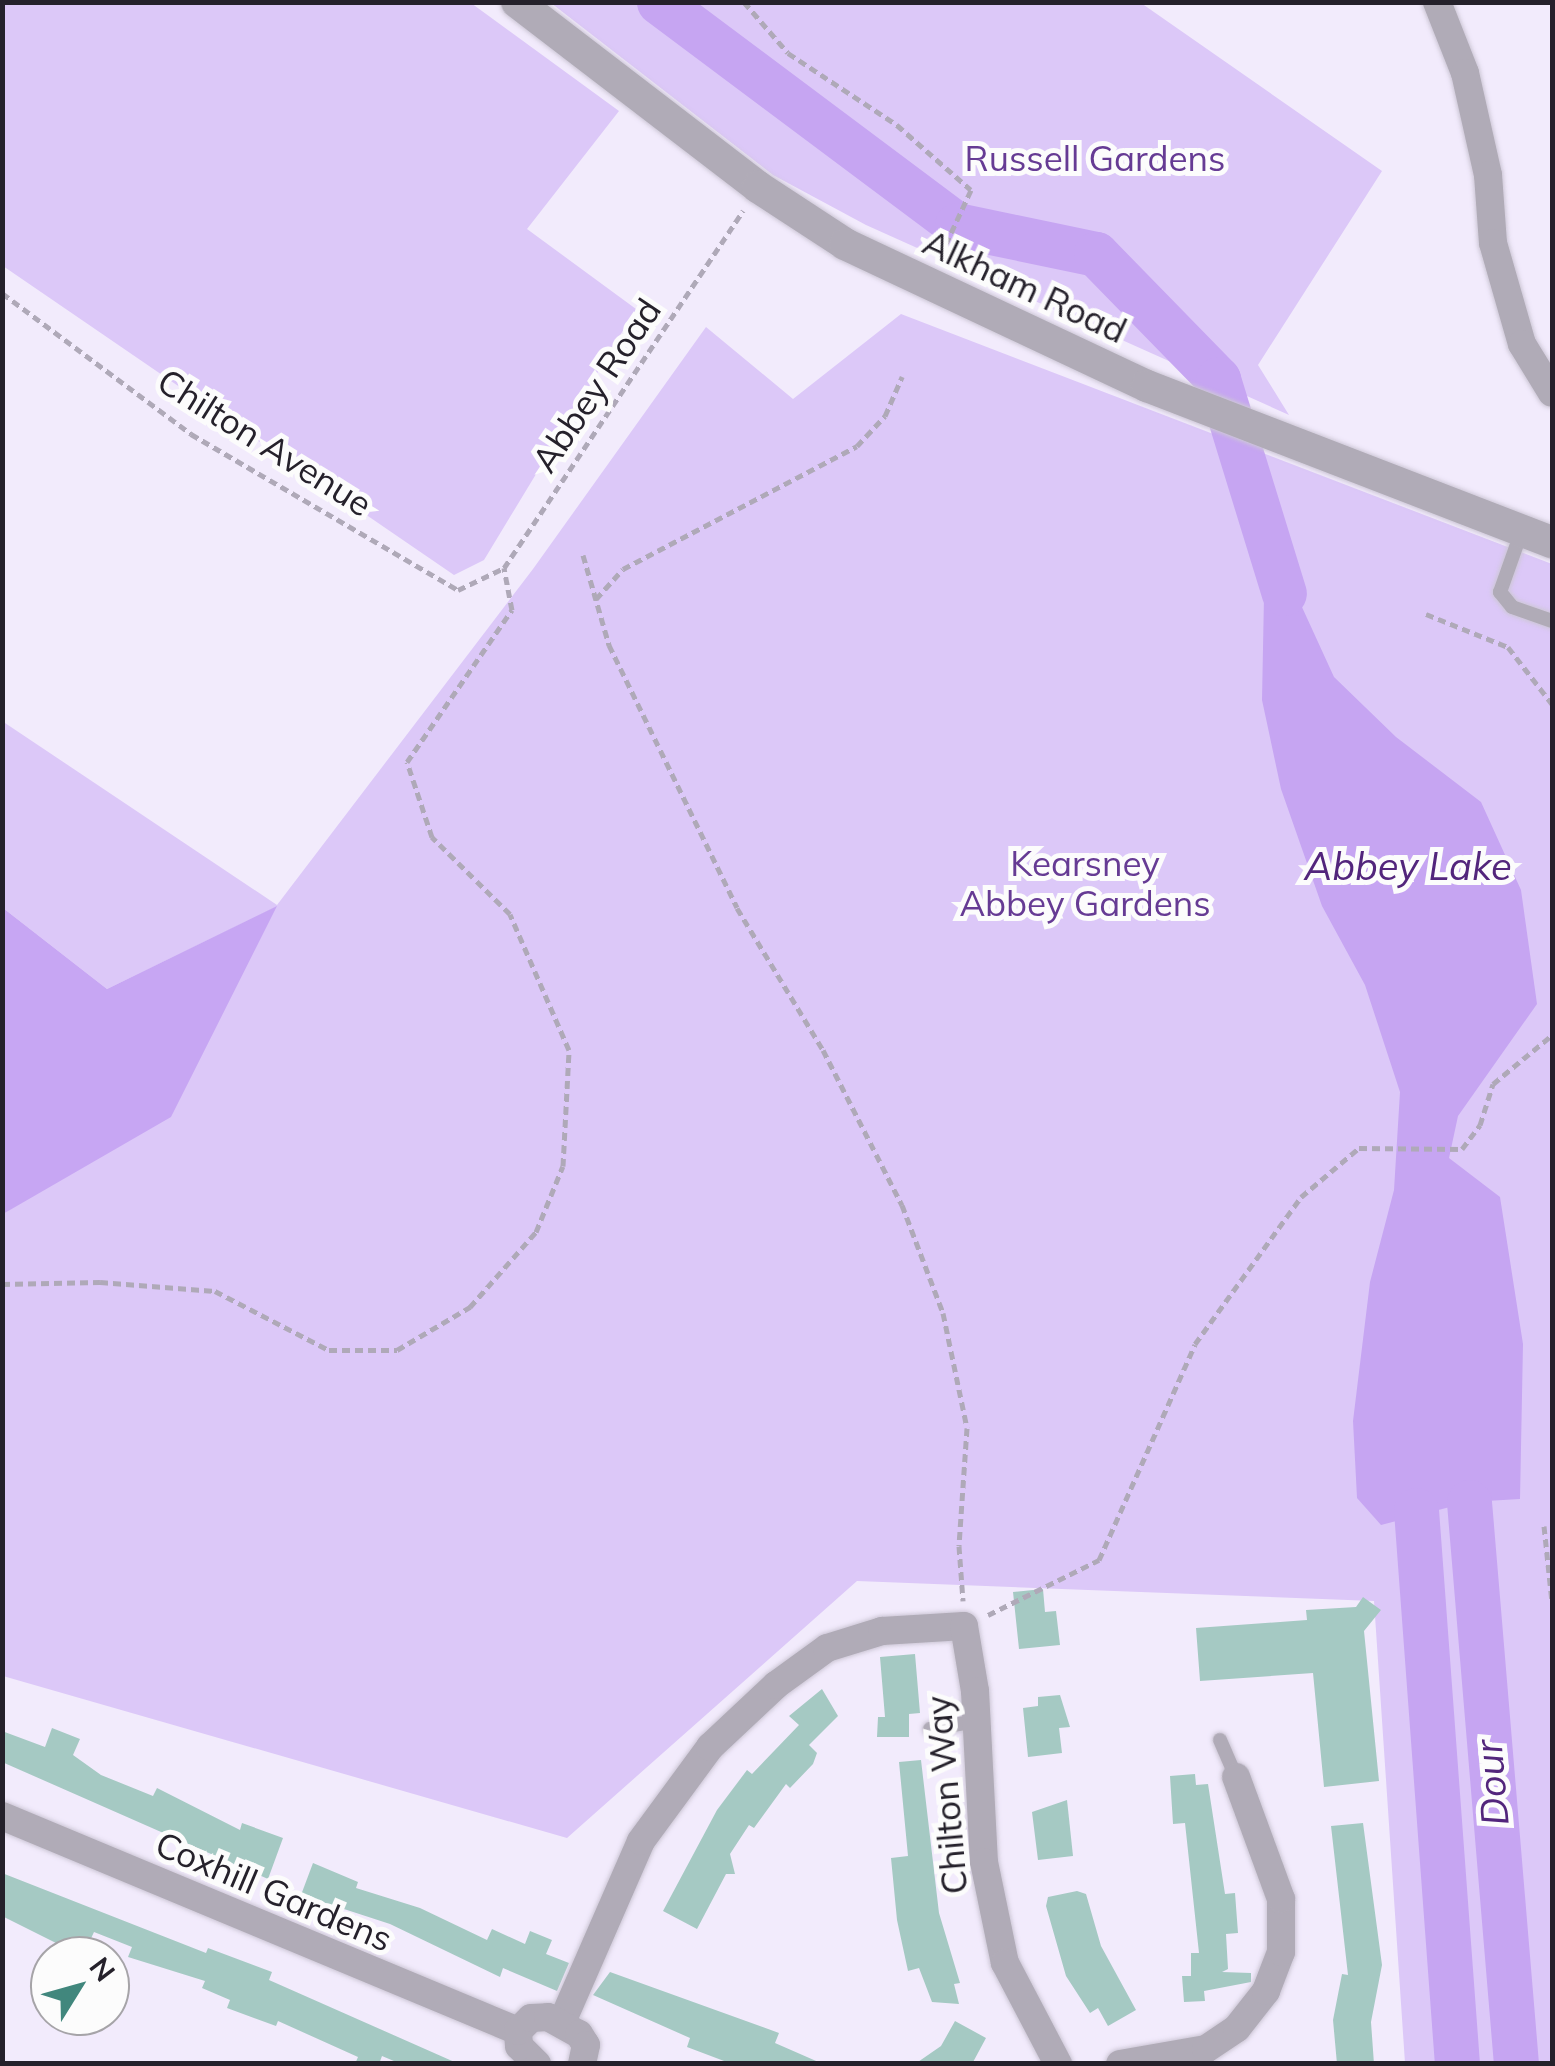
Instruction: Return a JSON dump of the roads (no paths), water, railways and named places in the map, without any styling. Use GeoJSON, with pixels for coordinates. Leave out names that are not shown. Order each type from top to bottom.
{"type":"FeatureCollection","features":[{"type":"Feature","properties":{"kind":"street","name":"Alkham Road"},"geometry":{"type":"LineString","coordinates":[[517,2],[758,188],[910,277],[1147,386],[1537,536]]}},
{"type":"Feature","properties":{"kind":"street"},"geometry":{"type":"LineString","coordinates":[[1437,2],[1466,73],[1488,175],[1494,243],[1522,344],[1552,393]]}},
{"type":"Feature","properties":{"kind":"street","name":"Chilton Way"},"geometry":{"type":"LineString","coordinates":[[562,2022],[641,1840],[710,1747],[776,1685],[827,1648],[882,1632],[964,1626],[977,1721],[984,1862],[1005,1963],[1058,2064]]}},
{"type":"Feature","properties":{"kind":"street"},"geometry":{"type":"LineString","coordinates":[[1120,2064],[1206,2049],[1237,2028],[1266,1991],[1281,1952],[1281,1899],[1236,1777]]}},
{"type":"Feature","properties":{"kind":"street","name":"Coxhill Gardens"},"geometry":{"type":"LineString","coordinates":[[2,1816],[518,2031]]}},
{"type":"Feature","properties":{"kind":"street"},"geometry":{"type":"LineString","coordinates":[[537,2064],[519,2046],[518,2031],[531,2018],[562,2022],[579,2034],[590,2062]]}},
{"type":"Feature","properties":{"kind":"lane"},"geometry":{"type":"LineString","coordinates":[[1537,536],[1500,592],[1512,607],[1552,621]]}},
{"type":"Feature","properties":{"kind":"lane"},"geometry":{"type":"LineString","coordinates":[[930,1729],[977,1721]]}},
{"type":"Feature","properties":{"kind":"lane"},"geometry":{"type":"LineString","coordinates":[[1220,1740],[1236,1777]]}},
{"type":"Feature","properties":{"kind":"water","name":"Abbey Lake"},"geometry":{"type":"Polygon","coordinates":[[[1296,594],[1334,677],[1396,737],[1481,802],[1521,890],[1537,1004],[1458,1116],[1449,1158],[1500,1197],[1523,1344],[1520,1499],[1469,1502],[1381,1525],[1357,1498],[1353,1421],[1370,1282],[1394,1190],[1400,1092],[1365,985],[1322,906],[1281,789],[1262,700],[1264,596],[1296,594]]]}},
{"type":"Feature","properties":{"kind":"waterway"},"geometry":{"type":"LineString","coordinates":[[659,2],[957,225],[1096,254],[1218,379],[1284,593]]}},
{"type":"Feature","properties":{"kind":"waterway","name":"Dour"},"geometry":{"type":"LineString","coordinates":[[1469,1502],[1516,2064]]}},
{"type":"Feature","properties":{"kind":"waterway","name":"Dour"},"geometry":{"type":"LineString","coordinates":[[1416,1510],[1457,2064]]}},
{"type":"Feature","properties":{"kind":"park label","name":"Russell Gardens"},"geometry":{"type":"Point","coordinates":[1095,158]}},
{"type":"Feature","properties":{"kind":"park label","name":"Kearsney Abbey Gardens"},"geometry":{"type":"Point","coordinates":[1085,883]}}]}
